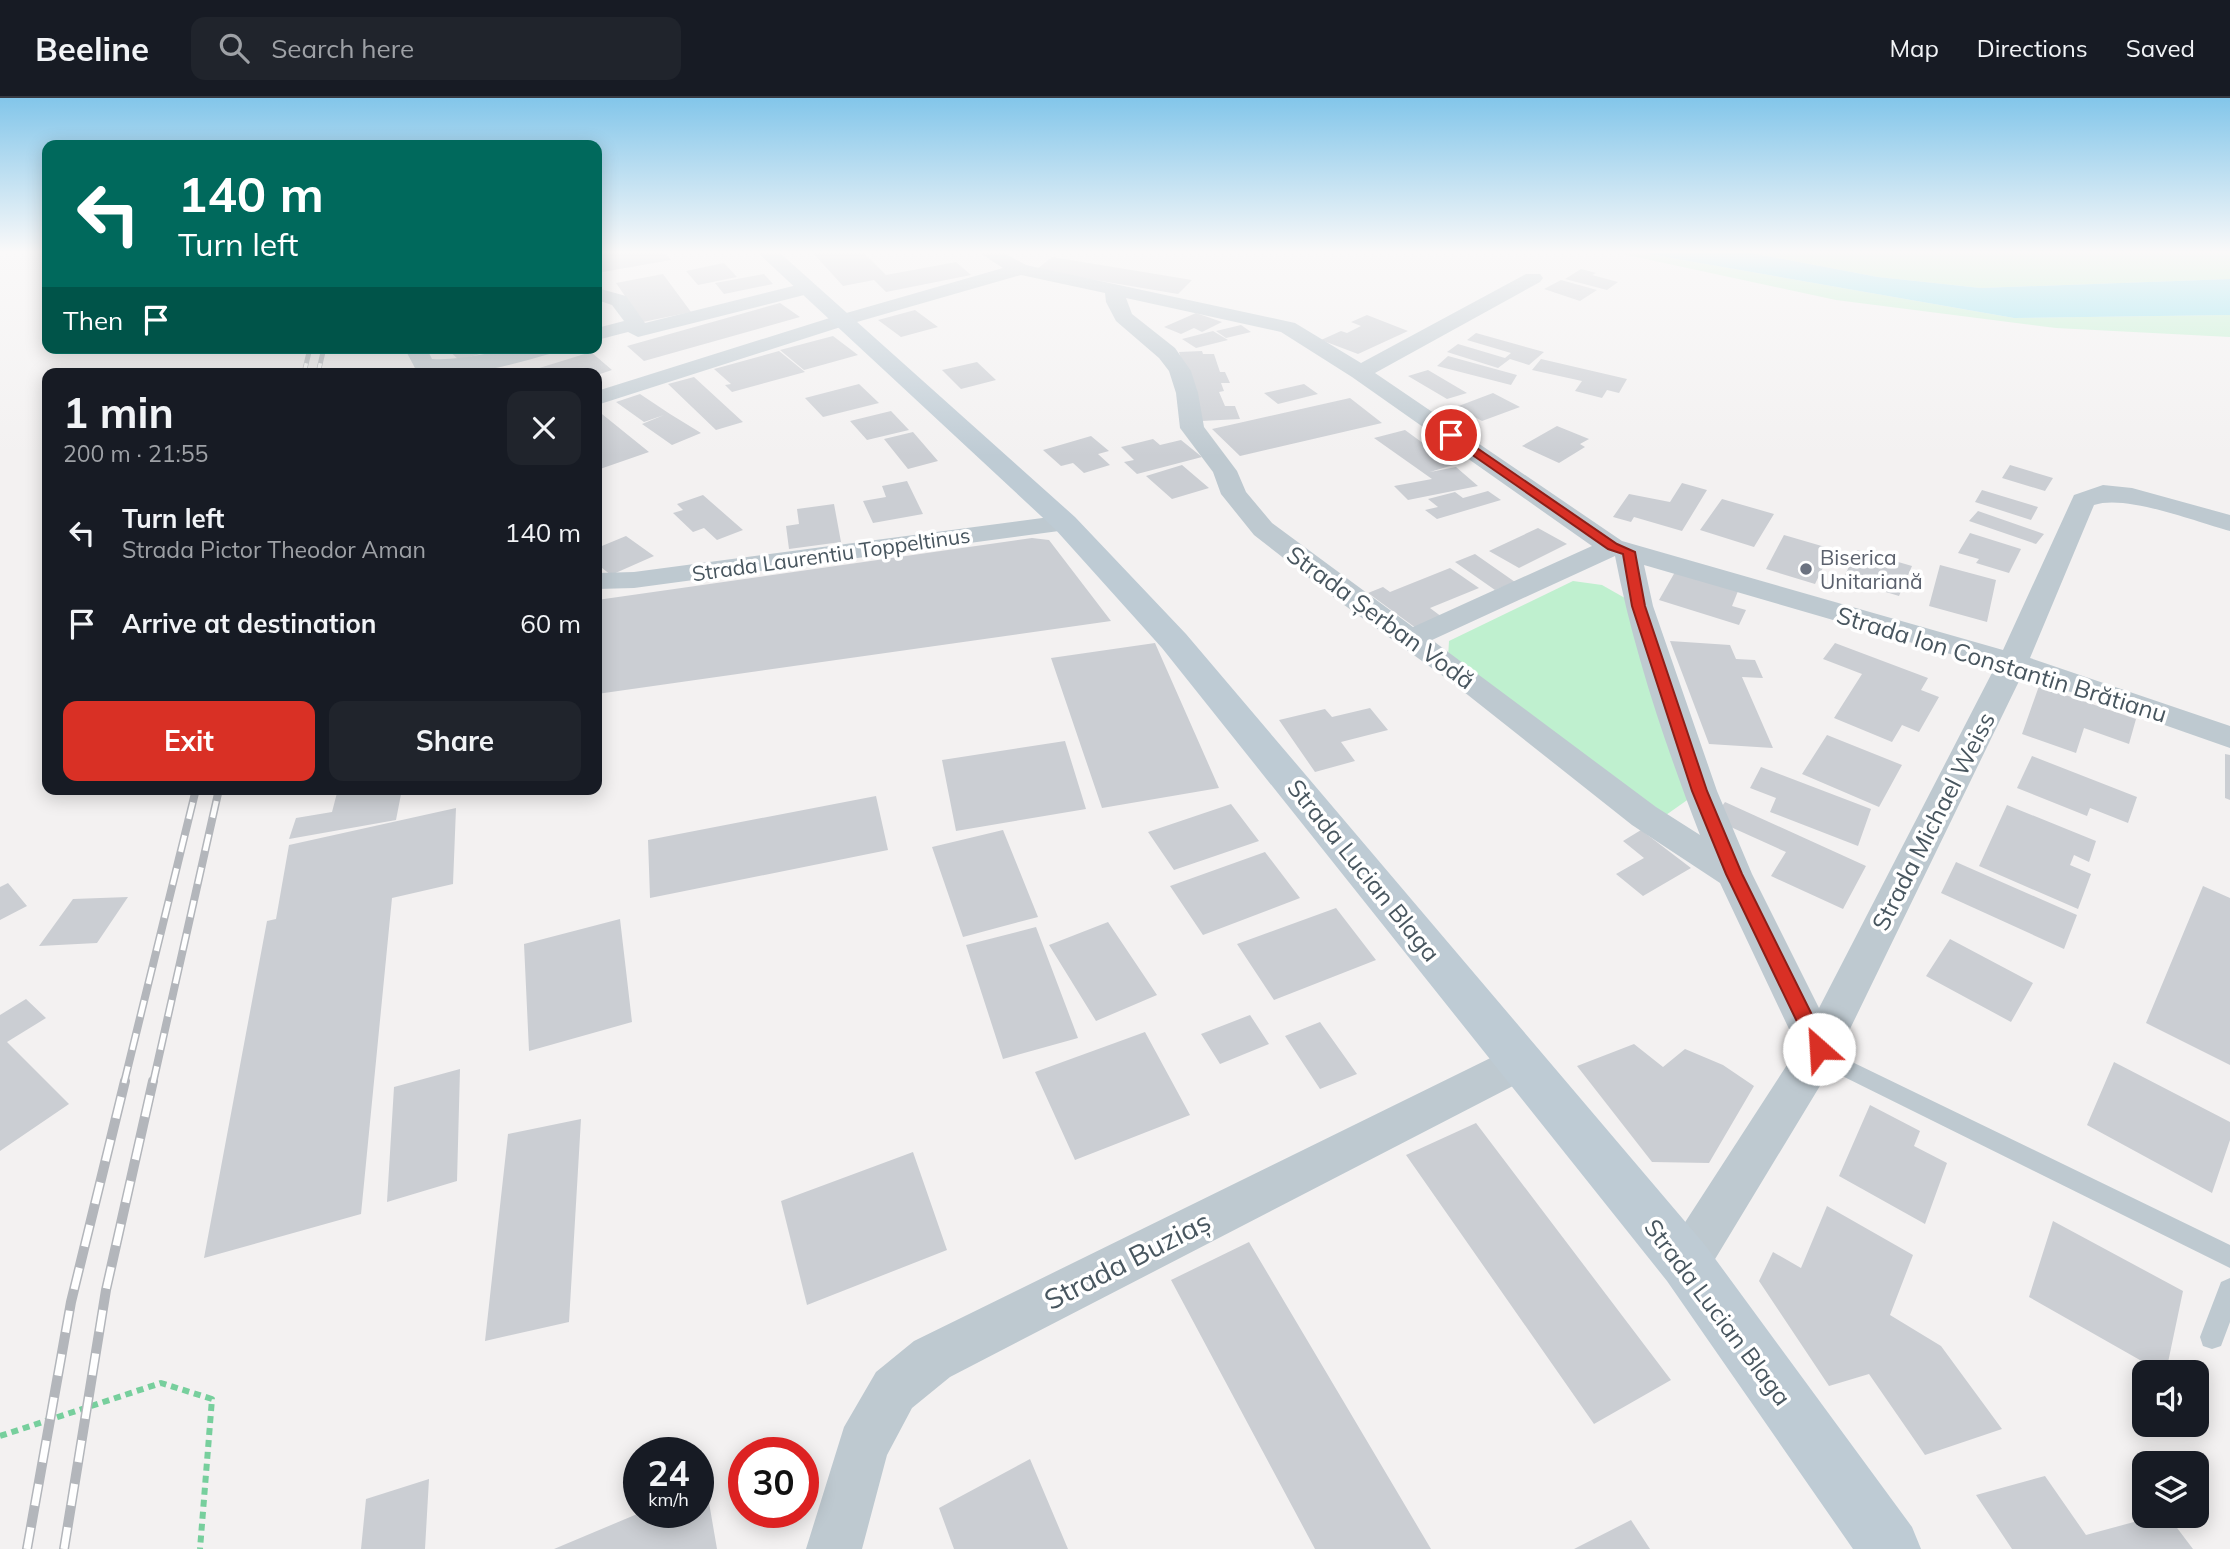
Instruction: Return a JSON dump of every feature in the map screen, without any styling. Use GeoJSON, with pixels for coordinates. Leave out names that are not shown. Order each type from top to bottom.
{"type":"FeatureCollection","features":[{"type":"Feature","properties":{"kind":"street"},"geometry":{"type":"LineString","coordinates":[[634,321],[638,331],[679,321]]}},
{"type":"Feature","properties":{"kind":"street"},"geometry":{"type":"LineString","coordinates":[[602,396],[841,321]]}},
{"type":"Feature","properties":{"kind":"street","name":"Strada Lucian Blaga"},"geometry":{"type":"LineString","coordinates":[[844,321],[1065,523],[1183,652],[1686,1263],[1890,1549]]}},
{"type":"Feature","properties":{"kind":"street","name":"Strada Șerban Vodă"},"geometry":{"type":"LineString","coordinates":[[1128,321],[1167,353],[1180,371],[1192,428],[1224,471],[1234,494],[1263,529],[1350,596],[1412,638],[1644,816],[1734,874]]}},
{"type":"Feature","properties":{"kind":"street","name":"Strada Ion Constantin Brătianu"},"geometry":{"type":"LineString","coordinates":[[1258,321],[1288,327],[1360,372],[1620,549],[2013,662],[2230,737]]}},
{"type":"Feature","properties":{"kind":"street"},"geometry":{"type":"LineString","coordinates":[[1360,372],[1454,321]]}},
{"type":"Feature","properties":{"kind":"street"},"geometry":{"type":"LineString","coordinates":[[602,333],[635,324]]}},
{"type":"Feature","properties":{"kind":"street"},"geometry":{"type":"LineString","coordinates":[[418,354],[424,365],[449,368],[478,366],[523,354]]}},
{"type":"Feature","properties":{"kind":"street","name":"Strada Michael Weiss"},"geometry":{"type":"LineString","coordinates":[[1686,1263],[1818,1052],[2013,662],[2083,500],[2103,493],[2132,496],[2230,523]]}},
{"type":"Feature","properties":{"kind":"street","name":"Strada Laurentiu Toppeltinus"},"geometry":{"type":"LineString","coordinates":[[602,581],[634,580],[1065,523]]}},
{"type":"Feature","properties":{"kind":"street"},"geometry":{"type":"LineString","coordinates":[[1412,638],[1620,549],[1700,791],[1734,874],[1818,1052]]}},
{"type":"Feature","properties":{"kind":"street","name":"Strada Buziaș"},"geometry":{"type":"LineString","coordinates":[[834,1549],[863,1446],[894,1390],[932,1359],[1520,1062]]}},
{"type":"Feature","properties":{"kind":"lane"},"geometry":{"type":"LineString","coordinates":[[1818,1052],[2230,1257]]}},
{"type":"Feature","properties":{"kind":"lane"},"geometry":{"type":"LineString","coordinates":[[2212,1337],[2230,1290]]}},
{"type":"Feature","properties":{"kind":"path"},"geometry":{"type":"LineString","coordinates":[[0,1436],[161,1383],[212,1399],[200,1549]]}},
{"type":"Feature","properties":{"kind":"green space"},"geometry":{"type":"Polygon","coordinates":[[[1999,321],[2230,321],[2230,337],[2056,328],[1999,321]]]}},
{"type":"Feature","properties":{"kind":"green space"},"geometry":{"type":"Polygon","coordinates":[[[1573,581],[1602,585],[1639,606],[1700,791],[1666,815],[1448,658],[1449,641],[1573,581]]]}},
{"type":"Feature","properties":{"kind":"building"},"geometry":{"type":"Polygon","coordinates":[[[717,321],[787,321],[644,361],[627,346],[717,321]]]}},
{"type":"Feature","properties":{"kind":"building"},"geometry":{"type":"Polygon","coordinates":[[[879,321],[929,321],[938,327],[901,337],[879,321]]]}},
{"type":"Feature","properties":{"kind":"building"},"geometry":{"type":"Polygon","coordinates":[[[1178,321],[1222,322],[1202,332],[1194,328],[1181,334],[1164,327],[1178,321]]]}},
{"type":"Feature","properties":{"kind":"building"},"geometry":{"type":"Polygon","coordinates":[[[1382,321],[1408,331],[1358,354],[1321,340],[1361,326],[1351,322],[1382,321]]]}},
{"type":"Feature","properties":{"kind":"building"},"geometry":{"type":"Polygon","coordinates":[[[1241,325],[1251,332],[1226,338],[1216,331],[1241,325]]]}},
{"type":"Feature","properties":{"kind":"building"},"geometry":{"type":"Polygon","coordinates":[[[1213,331],[1228,340],[1196,348],[1182,339],[1213,331]]]}},
{"type":"Feature","properties":{"kind":"building"},"geometry":{"type":"Polygon","coordinates":[[[1476,333],[1544,352],[1529,365],[1510,359],[1498,368],[1447,352],[1458,344],[1505,358],[1511,353],[1467,340],[1476,333]]]}},
{"type":"Feature","properties":{"kind":"building"},"geometry":{"type":"Polygon","coordinates":[[[833,336],[858,355],[804,370],[780,350],[833,336]]]}},
{"type":"Feature","properties":{"kind":"building"},"geometry":{"type":"Polygon","coordinates":[[[779,351],[805,372],[732,392],[725,385],[731,384],[714,369],[779,351]]]}},
{"type":"Feature","properties":{"kind":"building"},"geometry":{"type":"Polygon","coordinates":[[[1202,351],[1203,354],[1214,354],[1220,372],[1225,372],[1230,383],[1221,383],[1224,391],[1219,392],[1225,406],[1235,406],[1240,419],[1201,421],[1179,352],[1202,351]]]}},
{"type":"Feature","properties":{"kind":"building"},"geometry":{"type":"Polygon","coordinates":[[[452,354],[480,354],[459,360],[452,354]]]}},
{"type":"Feature","properties":{"kind":"building"},"geometry":{"type":"Polygon","coordinates":[[[585,354],[593,354],[612,370],[602,373],[602,368],[539,368],[585,354]]]}},
{"type":"Feature","properties":{"kind":"building"},"geometry":{"type":"Polygon","coordinates":[[[1448,356],[1517,375],[1511,385],[1437,366],[1448,356]]]}},
{"type":"Feature","properties":{"kind":"building"},"geometry":{"type":"Polygon","coordinates":[[[1541,359],[1627,379],[1619,393],[1607,390],[1602,398],[1575,391],[1582,381],[1532,370],[1541,359]]]}},
{"type":"Feature","properties":{"kind":"building"},"geometry":{"type":"Polygon","coordinates":[[[977,362],[996,380],[961,389],[942,370],[977,362]]]}},
{"type":"Feature","properties":{"kind":"building"},"geometry":{"type":"Polygon","coordinates":[[[1428,370],[1467,393],[1447,399],[1408,376],[1428,370]]]}},
{"type":"Feature","properties":{"kind":"building"},"geometry":{"type":"Polygon","coordinates":[[[694,377],[743,422],[716,430],[668,384],[694,377]]]}},
{"type":"Feature","properties":{"kind":"building"},"geometry":{"type":"Polygon","coordinates":[[[859,384],[879,403],[823,417],[805,398],[859,384]]]}},
{"type":"Feature","properties":{"kind":"building"},"geometry":{"type":"Polygon","coordinates":[[[1304,384],[1318,394],[1278,404],[1264,393],[1304,384]]]}},
{"type":"Feature","properties":{"kind":"building"},"geometry":{"type":"Polygon","coordinates":[[[1493,393],[1520,407],[1482,421],[1456,407],[1493,393]]]}},
{"type":"Feature","properties":{"kind":"building"},"geometry":{"type":"Polygon","coordinates":[[[640,394],[701,433],[672,445],[642,424],[664,415],[644,422],[616,402],[640,394]]]}},
{"type":"Feature","properties":{"kind":"building"},"geometry":{"type":"Polygon","coordinates":[[[1350,398],[1382,423],[1240,456],[1212,429],[1350,398]]]}},
{"type":"Feature","properties":{"kind":"building"},"geometry":{"type":"Polygon","coordinates":[[[891,411],[909,430],[867,440],[850,421],[891,411]]]}},
{"type":"Feature","properties":{"kind":"building"},"geometry":{"type":"Polygon","coordinates":[[[602,414],[649,452],[602,468],[602,414]]]}},
{"type":"Feature","properties":{"kind":"building"},"geometry":{"type":"Polygon","coordinates":[[[1557,426],[1589,439],[1580,444],[1585,447],[1559,463],[1522,446],[1557,426]]]}},
{"type":"Feature","properties":{"kind":"building"},"geometry":{"type":"Polygon","coordinates":[[[1405,430],[1453,465],[1430,472],[1456,467],[1478,486],[1408,500],[1394,486],[1432,479],[1374,438],[1405,430]]]}},
{"type":"Feature","properties":{"kind":"building"},"geometry":{"type":"Polygon","coordinates":[[[913,432],[938,461],[908,469],[884,439],[913,432]]]}},
{"type":"Feature","properties":{"kind":"building"},"geometry":{"type":"Polygon","coordinates":[[[1091,436],[1109,451],[1098,454],[1110,465],[1084,473],[1073,463],[1061,466],[1043,450],[1091,436]]]}},
{"type":"Feature","properties":{"kind":"building"},"geometry":{"type":"Polygon","coordinates":[[[1153,439],[1160,445],[1181,440],[1202,457],[1137,474],[1124,462],[1134,460],[1121,447],[1153,439]]]}},
{"type":"Feature","properties":{"kind":"building"},"geometry":{"type":"Polygon","coordinates":[[[1182,465],[1209,488],[1172,499],[1146,476],[1182,465]]]}},
{"type":"Feature","properties":{"kind":"building"},"geometry":{"type":"Polygon","coordinates":[[[2010,465],[2053,478],[2045,491],[2002,478],[2010,465]]]}},
{"type":"Feature","properties":{"kind":"building"},"geometry":{"type":"Polygon","coordinates":[[[907,481],[923,514],[873,523],[863,501],[886,497],[882,486],[907,481]]]}},
{"type":"Feature","properties":{"kind":"building"},"geometry":{"type":"Polygon","coordinates":[[[1682,483],[1707,490],[1682,531],[1634,517],[1631,522],[1613,517],[1629,494],[1670,502],[1682,483]]]}},
{"type":"Feature","properties":{"kind":"building"},"geometry":{"type":"Polygon","coordinates":[[[1982,490],[2038,507],[2031,520],[1975,502],[1982,490]]]}},
{"type":"Feature","properties":{"kind":"building"},"geometry":{"type":"Polygon","coordinates":[[[1488,491],[1501,500],[1437,519],[1425,510],[1438,507],[1428,499],[1455,492],[1463,498],[1488,491]]]}},
{"type":"Feature","properties":{"kind":"building"},"geometry":{"type":"Polygon","coordinates":[[[703,495],[743,530],[717,540],[704,528],[693,532],[673,513],[683,510],[677,504],[703,495]]]}},
{"type":"Feature","properties":{"kind":"building"},"geometry":{"type":"Polygon","coordinates":[[[1722,499],[1774,514],[1754,547],[1700,530],[1722,499]]]}},
{"type":"Feature","properties":{"kind":"building"},"geometry":{"type":"Polygon","coordinates":[[[834,504],[841,542],[789,549],[786,526],[799,524],[797,509],[834,504]]]}},
{"type":"Feature","properties":{"kind":"building"},"geometry":{"type":"Polygon","coordinates":[[[1978,511],[2044,534],[2036,544],[1969,521],[1978,511]]]}},
{"type":"Feature","properties":{"kind":"building"},"geometry":{"type":"Polygon","coordinates":[[[1538,528],[1567,544],[1519,568],[1489,551],[1538,528]]]}},
{"type":"Feature","properties":{"kind":"building"},"geometry":{"type":"Polygon","coordinates":[[[1970,533],[2021,549],[2009,573],[1976,563],[1979,559],[1958,553],[1970,533]]]}},
{"type":"Feature","properties":{"kind":"building"},"geometry":{"type":"Polygon","coordinates":[[[1784,535],[1832,549],[1815,584],[1766,569],[1784,535]]]}},
{"type":"Feature","properties":{"kind":"building"},"geometry":{"type":"Polygon","coordinates":[[[626,536],[654,556],[611,575],[602,568],[602,546],[626,536]]]}},
{"type":"Feature","properties":{"kind":"building"},"geometry":{"type":"Polygon","coordinates":[[[1032,538],[1049,540],[1111,621],[602,693],[602,599],[1032,538]]]}},
{"type":"Feature","properties":{"kind":"building"},"geometry":{"type":"Polygon","coordinates":[[[1857,550],[1912,566],[1899,596],[1843,579],[1857,550]]]}},
{"type":"Feature","properties":{"kind":"building"},"geometry":{"type":"Polygon","coordinates":[[[1475,554],[1515,582],[1495,590],[1455,562],[1475,554]]]}},
{"type":"Feature","properties":{"kind":"building"},"geometry":{"type":"Polygon","coordinates":[[[1940,565],[1996,580],[1987,622],[1929,606],[1940,565]]]}},
{"type":"Feature","properties":{"kind":"building"},"geometry":{"type":"Polygon","coordinates":[[[1450,568],[1479,588],[1430,608],[1446,620],[1420,631],[1368,593],[1383,587],[1390,592],[1450,568]]]}},
{"type":"Feature","properties":{"kind":"building"},"geometry":{"type":"Polygon","coordinates":[[[1675,572],[1738,591],[1732,606],[1746,610],[1739,625],[1659,600],[1675,572]]]}},
{"type":"Feature","properties":{"kind":"building"},"geometry":{"type":"Polygon","coordinates":[[[1670,641],[1730,645],[1736,659],[1755,660],[1763,678],[1742,677],[1773,748],[1709,744],[1670,641]]]}},
{"type":"Feature","properties":{"kind":"building"},"geometry":{"type":"Polygon","coordinates":[[[1155,643],[1219,788],[1102,808],[1051,658],[1155,643]]]}},
{"type":"Feature","properties":{"kind":"building"},"geometry":{"type":"Polygon","coordinates":[[[1835,643],[1928,678],[1921,690],[1939,697],[1919,732],[1902,725],[1892,742],[1834,718],[1862,674],[1823,659],[1835,643]]]}},
{"type":"Feature","properties":{"kind":"building"},"geometry":{"type":"Polygon","coordinates":[[[2039,686],[2136,719],[2129,744],[2084,728],[2076,753],[2022,734],[2039,686]]]}},
{"type":"Feature","properties":{"kind":"building"},"geometry":{"type":"Polygon","coordinates":[[[1370,708],[1388,730],[1341,742],[1355,761],[1315,772],[1279,720],[1325,709],[1332,717],[1370,708]]]}},
{"type":"Feature","properties":{"kind":"building"},"geometry":{"type":"Polygon","coordinates":[[[1827,735],[1902,765],[1879,807],[1802,774],[1827,735]]]}},
{"type":"Feature","properties":{"kind":"building"},"geometry":{"type":"Polygon","coordinates":[[[1065,741],[1086,809],[956,831],[942,760],[1065,741]]]}},
{"type":"Feature","properties":{"kind":"building"},"geometry":{"type":"Polygon","coordinates":[[[2225,754],[2230,755],[2230,800],[2225,798],[2225,754]]]}},
{"type":"Feature","properties":{"kind":"building"},"geometry":{"type":"Polygon","coordinates":[[[2032,756],[2137,797],[2128,823],[2090,808],[2087,816],[2017,788],[2032,756]]]}},
{"type":"Feature","properties":{"kind":"building"},"geometry":{"type":"Polygon","coordinates":[[[1761,767],[1871,809],[1858,846],[1770,812],[1776,798],[1750,788],[1761,767]]]}},
{"type":"Feature","properties":{"kind":"building"},"geometry":{"type":"Polygon","coordinates":[[[336,795],[401,795],[396,820],[289,839],[296,818],[332,812],[336,795]]]}},
{"type":"Feature","properties":{"kind":"building"},"geometry":{"type":"Polygon","coordinates":[[[876,796],[888,850],[650,898],[648,840],[876,796]]]}},
{"type":"Feature","properties":{"kind":"building"},"geometry":{"type":"Polygon","coordinates":[[[1725,802],[1866,866],[1843,909],[1771,876],[1786,852],[1713,819],[1725,802]]]}},
{"type":"Feature","properties":{"kind":"building"},"geometry":{"type":"Polygon","coordinates":[[[1231,804],[1259,841],[1174,870],[1148,832],[1231,804]]]}},
{"type":"Feature","properties":{"kind":"building"},"geometry":{"type":"Polygon","coordinates":[[[2007,805],[2096,841],[2089,862],[2074,855],[2070,865],[2091,874],[2078,909],[1979,866],[2007,805]]]}},
{"type":"Feature","properties":{"kind":"building"},"geometry":{"type":"Polygon","coordinates":[[[456,808],[453,884],[392,898],[361,1214],[204,1258],[267,921],[276,919],[289,845],[456,808]]]}},
{"type":"Feature","properties":{"kind":"building"},"geometry":{"type":"Polygon","coordinates":[[[1003,830],[1038,917],[963,937],[932,847],[1003,830]]]}},
{"type":"Feature","properties":{"kind":"building"},"geometry":{"type":"Polygon","coordinates":[[[1641,830],[1691,868],[1643,896],[1616,874],[1644,858],[1623,841],[1641,830]]]}},
{"type":"Feature","properties":{"kind":"building"},"geometry":{"type":"Polygon","coordinates":[[[1265,852],[1300,898],[1203,935],[1170,886],[1265,852]]]}},
{"type":"Feature","properties":{"kind":"building"},"geometry":{"type":"Polygon","coordinates":[[[1956,862],[2077,915],[2064,949],[1941,893],[1956,862]]]}},
{"type":"Feature","properties":{"kind":"building"},"geometry":{"type":"Polygon","coordinates":[[[8,883],[27,906],[0,920],[0,887],[8,883]]]}},
{"type":"Feature","properties":{"kind":"building"},"geometry":{"type":"Polygon","coordinates":[[[2203,886],[2230,898],[2230,1065],[2146,1023],[2203,886]]]}},
{"type":"Feature","properties":{"kind":"building"},"geometry":{"type":"Polygon","coordinates":[[[128,897],[97,943],[39,946],[73,899],[128,897]]]}},
{"type":"Feature","properties":{"kind":"building"},"geometry":{"type":"Polygon","coordinates":[[[1336,908],[1376,960],[1274,1000],[1237,944],[1336,908]]]}},
{"type":"Feature","properties":{"kind":"building"},"geometry":{"type":"Polygon","coordinates":[[[620,919],[632,1022],[529,1051],[524,944],[620,919]]]}},
{"type":"Feature","properties":{"kind":"building"},"geometry":{"type":"Polygon","coordinates":[[[1108,922],[1157,995],[1096,1021],[1049,945],[1108,922]]]}},
{"type":"Feature","properties":{"kind":"building"},"geometry":{"type":"Polygon","coordinates":[[[1036,927],[1078,1038],[1003,1059],[966,945],[1036,927]]]}},
{"type":"Feature","properties":{"kind":"building"},"geometry":{"type":"Polygon","coordinates":[[[1950,939],[2033,983],[2011,1022],[1926,976],[1950,939]]]}},
{"type":"Feature","properties":{"kind":"building"},"geometry":{"type":"Polygon","coordinates":[[[26,999],[46,1018],[7,1042],[69,1104],[0,1151],[0,1015],[26,999]]]}},
{"type":"Feature","properties":{"kind":"building"},"geometry":{"type":"Polygon","coordinates":[[[1250,1015],[1269,1044],[1220,1064],[1201,1034],[1250,1015]]]}},
{"type":"Feature","properties":{"kind":"building"},"geometry":{"type":"Polygon","coordinates":[[[1320,1022],[1357,1074],[1320,1089],[1285,1036],[1320,1022]]]}},
{"type":"Feature","properties":{"kind":"building"},"geometry":{"type":"Polygon","coordinates":[[[1145,1032],[1190,1115],[1075,1160],[1035,1072],[1145,1032]]]}},
{"type":"Feature","properties":{"kind":"building"},"geometry":{"type":"Polygon","coordinates":[[[1634,1044],[1663,1067],[1685,1049],[1723,1065],[1754,1086],[1709,1163],[1652,1162],[1577,1066],[1634,1044]]]}},
{"type":"Feature","properties":{"kind":"building"},"geometry":{"type":"Polygon","coordinates":[[[2114,1062],[2230,1122],[2230,1140],[2212,1193],[2087,1125],[2114,1062]]]}},
{"type":"Feature","properties":{"kind":"building"},"geometry":{"type":"Polygon","coordinates":[[[460,1069],[457,1181],[387,1202],[394,1087],[460,1069]]]}},
{"type":"Feature","properties":{"kind":"building"},"geometry":{"type":"Polygon","coordinates":[[[1870,1105],[1920,1131],[1914,1146],[1947,1163],[1925,1224],[1839,1176],[1870,1105]]]}},
{"type":"Feature","properties":{"kind":"building"},"geometry":{"type":"Polygon","coordinates":[[[581,1119],[569,1322],[485,1341],[508,1134],[581,1119]]]}},
{"type":"Feature","properties":{"kind":"building"},"geometry":{"type":"Polygon","coordinates":[[[1476,1123],[1671,1380],[1594,1424],[1406,1155],[1476,1123]]]}},
{"type":"Feature","properties":{"kind":"building"},"geometry":{"type":"Polygon","coordinates":[[[913,1152],[947,1250],[807,1305],[781,1201],[913,1152]]]}},
{"type":"Feature","properties":{"kind":"building"},"geometry":{"type":"Polygon","coordinates":[[[1827,1206],[1913,1255],[1890,1315],[1941,1346],[2002,1429],[1925,1455],[1869,1374],[1829,1386],[1759,1281],[1773,1252],[1801,1268],[1827,1206]]]}},
{"type":"Feature","properties":{"kind":"building"},"geometry":{"type":"Polygon","coordinates":[[[2053,1221],[2183,1291],[2169,1360],[2140,1360],[2029,1297],[2053,1221]]]}},
{"type":"Feature","properties":{"kind":"building"},"geometry":{"type":"Polygon","coordinates":[[[1249,1242],[1431,1549],[1315,1549],[1171,1280],[1249,1242]]]}},
{"type":"Feature","properties":{"kind":"building"},"geometry":{"type":"Polygon","coordinates":[[[1030,1459],[1068,1549],[954,1549],[939,1508],[1030,1459]]]}},
{"type":"Feature","properties":{"kind":"building"},"geometry":{"type":"Polygon","coordinates":[[[2045,1476],[2086,1535],[2132,1523],[2132,1528],[2177,1528],[2193,1549],[2012,1549],[1976,1495],[2045,1476]]]}},
{"type":"Feature","properties":{"kind":"building"},"geometry":{"type":"Polygon","coordinates":[[[429,1479],[425,1549],[361,1549],[366,1499],[429,1479]]]}},
{"type":"Feature","properties":{"kind":"building"},"geometry":{"type":"Polygon","coordinates":[[[623,1520],[623,1528],[713,1528],[717,1549],[554,1549],[623,1520]]]}},
{"type":"Feature","properties":{"kind":"building"},"geometry":{"type":"Polygon","coordinates":[[[1631,1520],[1650,1549],[1574,1549],[1631,1520]]]}},
{"type":"Feature","properties":{"kind":"railway"},"geometry":{"type":"LineString","coordinates":[[305,368],[309,354]]}},
{"type":"Feature","properties":{"kind":"railway"},"geometry":{"type":"LineString","coordinates":[[319,368],[323,354]]}},
{"type":"Feature","properties":{"kind":"railway"},"geometry":{"type":"LineString","coordinates":[[124,1083],[195,795]]}},
{"type":"Feature","properties":{"kind":"railway"},"geometry":{"type":"LineString","coordinates":[[153,1083],[218,795]]}},
{"type":"Feature","properties":{"kind":"railway"},"geometry":{"type":"LineString","coordinates":[[27,1549],[71,1302],[125,1081]]}},
{"type":"Feature","properties":{"kind":"railway"},"geometry":{"type":"LineString","coordinates":[[64,1549],[106,1290],[153,1081]]}},
{"type":"Feature","properties":{"kind":"place","name":"Biserica Unitariană"},"geometry":{"type":"Point","coordinates":[1806,569]}},
{"type":"Feature","properties":{"kind":"route"},"geometry":{"type":"LineString","coordinates":[[1451,435],[1612,547],[1628,552],[1639,606],[1700,791],[1734,874],[1819,1049]]}}]}
